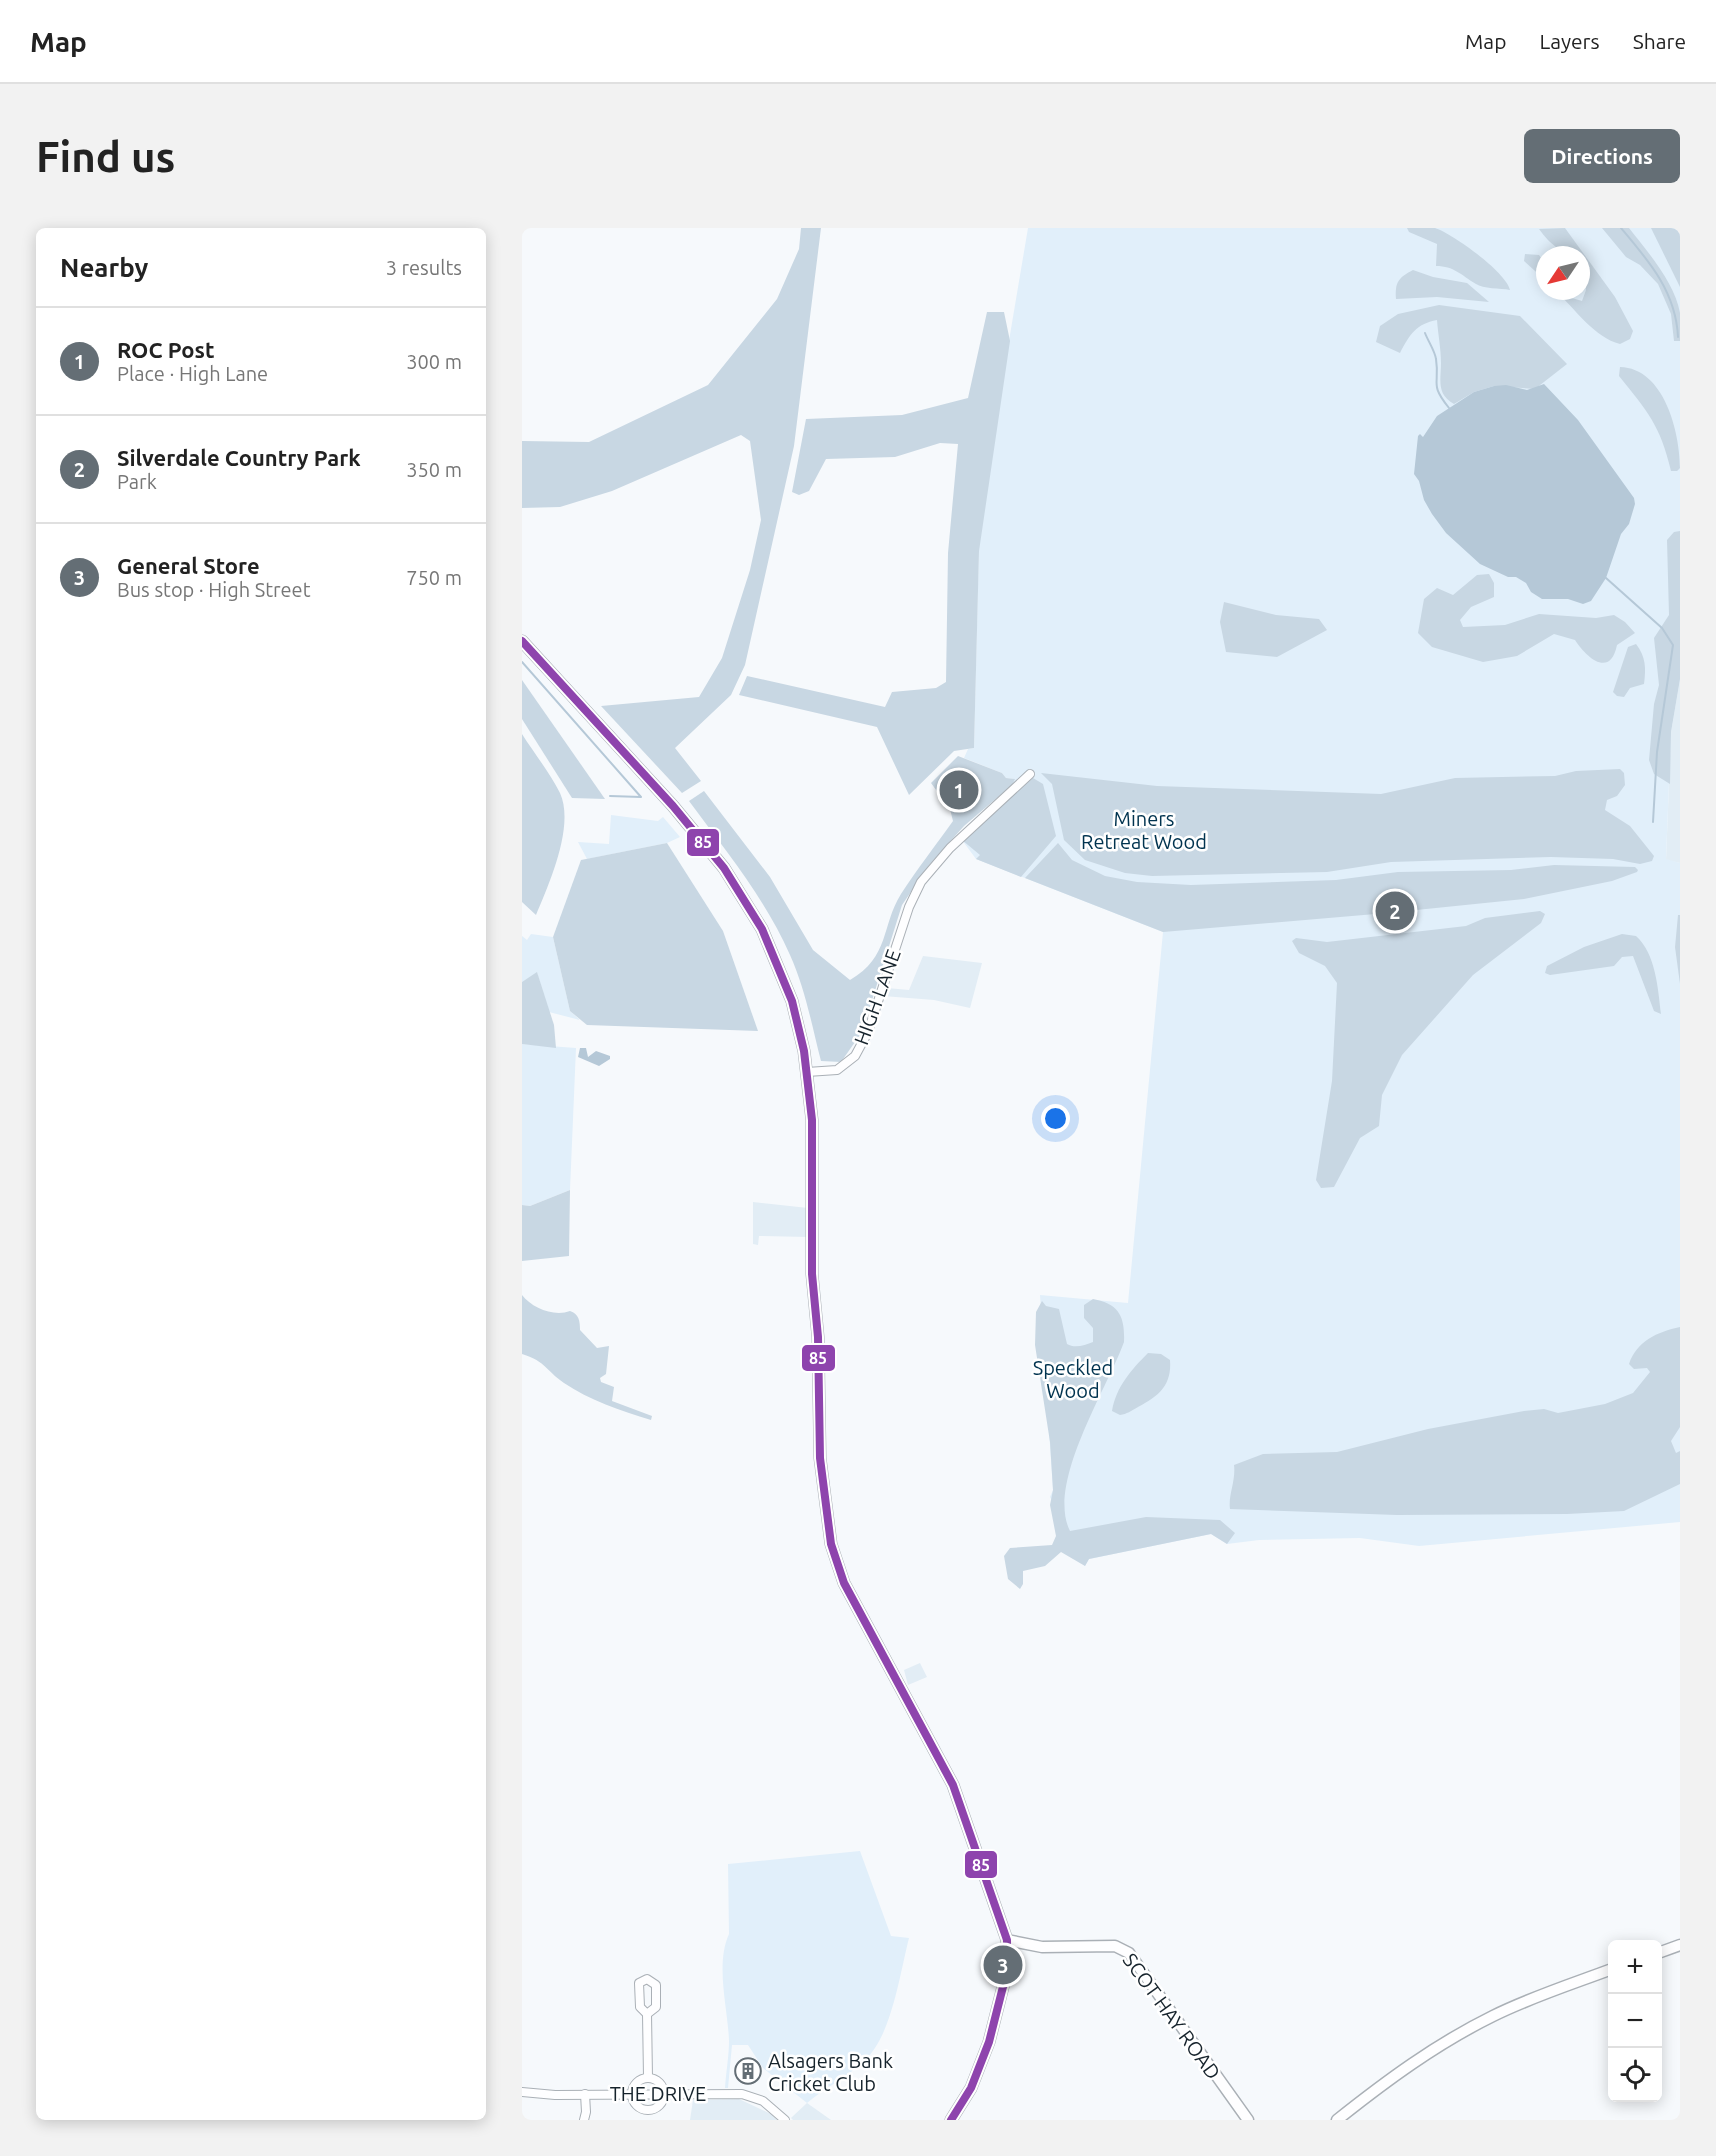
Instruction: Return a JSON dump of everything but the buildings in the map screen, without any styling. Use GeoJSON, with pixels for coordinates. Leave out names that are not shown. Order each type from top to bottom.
{"type":"FeatureCollection","features":[{"type":"Feature","properties":{"kind":"main road"},"geometry":{"type":"LineString","coordinates":[[522,641],[673,806],[739,890],[762,929],[784,977],[799,1028],[807,1072],[813,1159],[812,1274],[818,1337],[820,1458],[826,1520],[844,1583],[953,1785],[1007,1940],[1006,1971],[989,2042],[971,2088],[951,2120]]}},
{"type":"Feature","properties":{"kind":"main road","name":"SCOT HAY ROAD"},"geometry":{"type":"LineString","coordinates":[[1007,1940],[1042,1947],[1115,1946],[1129,1953],[1248,2120]]}},
{"type":"Feature","properties":{"kind":"main road"},"geometry":{"type":"LineString","coordinates":[[1662,1952],[1680,1945]]}},
{"type":"Feature","properties":{"kind":"main road"},"geometry":{"type":"LineString","coordinates":[[1337,2120],[1399,2072],[1462,2032],[1512,2007],[1608,1971]]}},
{"type":"Feature","properties":{"kind":"street","name":"HIGH LANE"},"geometry":{"type":"LineString","coordinates":[[807,1072],[837,1070],[855,1056],[868,1032],[909,907],[921,882],[950,848],[1030,774]]}},
{"type":"Feature","properties":{"kind":"street"},"geometry":{"type":"LineString","coordinates":[[647,2014],[648,2077]]}},
{"type":"Feature","properties":{"kind":"street"},"geometry":{"type":"LineString","coordinates":[[648,2077],[660,2082],[664,2093],[659,2106],[648,2116],[638,2107],[633,2093],[638,2081],[648,2077]]}},
{"type":"Feature","properties":{"kind":"street","name":"THE DRIVE"},"geometry":{"type":"LineString","coordinates":[[522,2092],[555,2095],[742,2094],[763,2101],[785,2120]]}},
{"type":"Feature","properties":{"kind":"street"},"geometry":{"type":"LineString","coordinates":[[584,2120],[585,2094]]}},
{"type":"Feature","properties":{"kind":"shaded area"},"geometry":{"type":"Polygon","coordinates":[[[1544,384],[1578,420],[1634,498],[1635,504],[1629,524],[1621,534],[1606,578],[1591,601],[1583,604],[1568,599],[1542,599],[1531,592],[1526,583],[1516,577],[1508,577],[1480,564],[1446,533],[1432,514],[1414,474],[1418,436],[1420,434],[1423,437],[1437,416],[1474,392],[1494,386],[1506,385],[1527,390],[1544,384]]]}},
{"type":"Feature","properties":{"kind":"shaded area"},"geometry":{"type":"Polygon","coordinates":[[[1680,679],[1680,863],[1666,860],[1671,732],[1680,679]]]}},
{"type":"Feature","properties":{"kind":"shaded area"},"geometry":{"type":"Polygon","coordinates":[[[923,956],[982,963],[970,1008],[934,1000],[883,996],[887,988],[909,990],[923,956]]]}},
{"type":"Feature","properties":{"kind":"shaded area"},"geometry":{"type":"Polygon","coordinates":[[[580,1048],[586,1048],[588,1057],[596,1051],[610,1056],[610,1059],[599,1066],[578,1057],[580,1048]]]}},
{"type":"Feature","properties":{"kind":"shaded area"},"geometry":{"type":"Polygon","coordinates":[[[753,1202],[808,1208],[808,1237],[759,1236],[758,1245],[753,1244],[753,1202]]]}},
{"type":"Feature","properties":{"kind":"shaded area"},"geometry":{"type":"Polygon","coordinates":[[[920,1663],[927,1677],[908,1685],[904,1670],[920,1663]]]}},
{"type":"Feature","properties":{"kind":"shaded area"},"geometry":{"type":"Polygon","coordinates":[[[739,2099],[771,2114],[777,2120],[690,2120],[693,2100],[739,2099]]]}},
{"type":"Feature","properties":{"kind":"shaded area"},"geometry":{"type":"Polygon","coordinates":[[[807,2103],[831,2120],[793,2120],[791,2118],[807,2103]]]}},
{"type":"Feature","properties":{"kind":"green space"},"geometry":{"type":"Polygon","coordinates":[[[801,228],[821,228],[794,446],[745,665],[731,695],[675,748],[701,781],[682,793],[601,706],[699,697],[722,658],[750,570],[761,520],[750,441],[741,435],[612,491],[560,507],[522,508],[522,441],[589,442],[708,385],[777,299],[799,249],[801,228]]]}},
{"type":"Feature","properties":{"kind":"green space"},"geometry":{"type":"Polygon","coordinates":[[[1028,228],[1680,228],[1680,679],[1671,732],[1666,859],[1680,863],[1680,1522],[1419,1546],[1360,1538],[1259,1540],[1227,1544],[1211,1534],[1089,1559],[1085,1566],[1050,1497],[1053,1490],[1040,1295],[1128,1303],[1163,932],[976,859],[962,840],[1002,800],[1014,779],[1006,778],[1002,773],[964,758],[968,749],[974,748],[979,545],[997,412],[1028,228]]]}},
{"type":"Feature","properties":{"kind":"green space"},"geometry":{"type":"Polygon","coordinates":[[[1407,228],[1435,228],[1454,238],[1489,264],[1506,282],[1510,290],[1479,286],[1453,269],[1436,266],[1437,244],[1409,232],[1407,228]]]}},
{"type":"Feature","properties":{"kind":"green space"},"geometry":{"type":"Polygon","coordinates":[[[1565,228],[1578,246],[1555,246],[1539,229],[1565,228]]]}},
{"type":"Feature","properties":{"kind":"green space"},"geometry":{"type":"Polygon","coordinates":[[[1602,228],[1629,228],[1652,257],[1677,302],[1680,313],[1680,341],[1674,341],[1671,314],[1658,284],[1640,265],[1626,257],[1602,228]]]}},
{"type":"Feature","properties":{"kind":"green space"},"geometry":{"type":"Polygon","coordinates":[[[1651,228],[1680,228],[1680,287],[1651,228]]]}},
{"type":"Feature","properties":{"kind":"green space"},"geometry":{"type":"Polygon","coordinates":[[[1525,254],[1536,255],[1536,272],[1524,261],[1525,254]]]}},
{"type":"Feature","properties":{"kind":"green space"},"geometry":{"type":"Polygon","coordinates":[[[1590,262],[1615,297],[1633,331],[1630,339],[1620,344],[1602,336],[1564,300],[1590,300],[1590,262]]]}},
{"type":"Feature","properties":{"kind":"green space"},"geometry":{"type":"Polygon","coordinates":[[[1413,270],[1433,277],[1467,283],[1489,302],[1437,297],[1396,299],[1398,281],[1413,270]]]}},
{"type":"Feature","properties":{"kind":"green space"},"geometry":{"type":"Polygon","coordinates":[[[1439,305],[1520,316],[1567,364],[1535,389],[1494,386],[1474,392],[1454,404],[1444,396],[1442,391],[1437,320],[1424,324],[1414,331],[1400,353],[1376,342],[1380,326],[1398,314],[1439,305]]]}},
{"type":"Feature","properties":{"kind":"green space"},"geometry":{"type":"Polygon","coordinates":[[[987,312],[1004,312],[1010,341],[979,551],[974,748],[954,751],[909,795],[877,727],[739,695],[747,676],[885,707],[892,692],[936,688],[946,682],[948,553],[958,444],[940,443],[895,457],[826,459],[809,491],[799,495],[792,492],[806,419],[902,415],[968,398],[987,312]]]}},
{"type":"Feature","properties":{"kind":"green space"},"geometry":{"type":"Polygon","coordinates":[[[1620,367],[1635,370],[1648,378],[1666,404],[1677,437],[1680,468],[1677,471],[1671,471],[1657,430],[1619,376],[1620,367]]]}},
{"type":"Feature","properties":{"kind":"green space"},"geometry":{"type":"Polygon","coordinates":[[[1680,531],[1680,679],[1671,732],[1670,784],[1654,774],[1649,760],[1654,704],[1659,685],[1654,638],[1669,615],[1667,540],[1674,532],[1680,531]]]}},
{"type":"Feature","properties":{"kind":"green space"},"geometry":{"type":"Polygon","coordinates":[[[1489,574],[1494,583],[1494,597],[1471,607],[1460,620],[1463,627],[1505,625],[1539,614],[1596,618],[1614,615],[1625,622],[1635,633],[1617,645],[1614,655],[1604,663],[1591,658],[1575,640],[1554,634],[1517,656],[1483,662],[1432,647],[1418,633],[1424,599],[1437,588],[1453,595],[1477,575],[1489,574]]]}},
{"type":"Feature","properties":{"kind":"green space"},"geometry":{"type":"Polygon","coordinates":[[[1224,602],[1276,615],[1319,619],[1327,630],[1277,657],[1226,652],[1220,622],[1224,602]]]}},
{"type":"Feature","properties":{"kind":"green space"},"geometry":{"type":"Polygon","coordinates":[[[1636,644],[1642,653],[1644,663],[1644,684],[1630,688],[1624,697],[1617,696],[1613,692],[1628,647],[1636,644]]]}},
{"type":"Feature","properties":{"kind":"green space"},"geometry":{"type":"Polygon","coordinates":[[[522,680],[605,799],[572,798],[522,719],[522,680]]]}},
{"type":"Feature","properties":{"kind":"green space"},"geometry":{"type":"Polygon","coordinates":[[[522,734],[556,786],[564,806],[564,822],[558,855],[536,915],[522,902],[522,734]]]}},
{"type":"Feature","properties":{"kind":"green space"},"geometry":{"type":"Polygon","coordinates":[[[958,756],[1002,773],[1006,778],[1015,779],[1012,785],[964,826],[930,864],[902,905],[862,1032],[841,1062],[821,1061],[800,981],[780,934],[744,875],[689,801],[704,791],[770,877],[813,950],[850,980],[872,961],[901,894],[953,821],[950,809],[931,783],[958,756]]]}},
{"type":"Feature","properties":{"kind":"green space","name":"Miners Retreat Wood"},"geometry":{"type":"Polygon","coordinates":[[[1620,769],[1624,773],[1625,785],[1617,796],[1607,800],[1605,810],[1630,826],[1654,856],[1652,861],[1640,864],[1613,859],[1551,857],[1391,862],[1327,872],[1152,876],[1125,873],[1085,860],[1064,840],[1052,784],[1041,773],[1157,786],[1381,794],[1455,778],[1555,776],[1576,771],[1620,769]]]}},
{"type":"Feature","properties":{"kind":"green space"},"geometry":{"type":"Polygon","coordinates":[[[1033,778],[1043,784],[1056,836],[1021,877],[976,859],[980,855],[962,840],[1033,778]]]}},
{"type":"Feature","properties":{"kind":"green space"},"geometry":{"type":"Polygon","coordinates":[[[611,815],[658,821],[663,817],[680,837],[667,843],[587,859],[578,842],[609,844],[611,815]]]}},
{"type":"Feature","properties":{"kind":"green space"},"geometry":{"type":"Polygon","coordinates":[[[667,843],[723,931],[758,1031],[587,1025],[570,1011],[553,937],[581,860],[667,843]]]}},
{"type":"Feature","properties":{"kind":"green space"},"geometry":{"type":"Polygon","coordinates":[[[1058,843],[1072,860],[1105,876],[1137,882],[1191,885],[1336,880],[1398,872],[1511,870],[1554,865],[1635,867],[1638,870],[1612,881],[1524,899],[1163,932],[1025,878],[1058,843]]]}},
{"type":"Feature","properties":{"kind":"green space"},"geometry":{"type":"Polygon","coordinates":[[[1540,911],[1545,914],[1541,923],[1473,975],[1402,1055],[1382,1095],[1379,1126],[1360,1138],[1334,1187],[1321,1188],[1316,1180],[1332,1081],[1337,983],[1325,966],[1299,953],[1292,941],[1296,938],[1327,942],[1466,926],[1485,918],[1540,911]]]}},
{"type":"Feature","properties":{"kind":"green space"},"geometry":{"type":"Polygon","coordinates":[[[1678,915],[1680,915],[1680,984],[1675,947],[1678,915]]]}},
{"type":"Feature","properties":{"kind":"green space"},"geometry":{"type":"Polygon","coordinates":[[[531,934],[553,937],[570,1011],[580,1020],[549,1012],[537,973],[522,982],[522,936],[527,940],[531,934]]]}},
{"type":"Feature","properties":{"kind":"green space"},"geometry":{"type":"Polygon","coordinates":[[[1622,934],[1636,936],[1648,952],[1655,972],[1661,1014],[1654,1011],[1633,956],[1622,957],[1614,966],[1550,975],[1545,973],[1547,966],[1584,947],[1622,934]]]}},
{"type":"Feature","properties":{"kind":"green space"},"geometry":{"type":"Polygon","coordinates":[[[537,972],[554,1025],[556,1048],[522,1044],[522,982],[537,972]]]}},
{"type":"Feature","properties":{"kind":"green space"},"geometry":{"type":"Polygon","coordinates":[[[522,1044],[576,1048],[570,1190],[530,1206],[522,1205],[522,1044]]]}},
{"type":"Feature","properties":{"kind":"green space"},"geometry":{"type":"Polygon","coordinates":[[[570,1190],[569,1256],[522,1261],[522,1205],[530,1206],[570,1190]]]}},
{"type":"Feature","properties":{"kind":"green space"},"geometry":{"type":"Polygon","coordinates":[[[522,1295],[531,1304],[550,1312],[573,1312],[578,1318],[580,1330],[597,1348],[609,1346],[606,1374],[600,1378],[601,1382],[614,1387],[612,1401],[652,1416],[651,1420],[584,1395],[564,1383],[541,1363],[522,1354],[522,1295]]]}},
{"type":"Feature","properties":{"kind":"green space","name":"Speckled Wood"},"geometry":{"type":"Polygon","coordinates":[[[1093,1299],[1109,1304],[1119,1313],[1123,1325],[1124,1342],[1072,1463],[1066,1488],[1065,1511],[1070,1531],[1146,1517],[1220,1520],[1235,1533],[1227,1544],[1211,1534],[1089,1559],[1085,1566],[1061,1552],[1045,1566],[1023,1571],[1023,1584],[1020,1589],[1008,1579],[1004,1556],[1010,1548],[1052,1545],[1056,1536],[1050,1505],[1053,1490],[1050,1442],[1035,1345],[1036,1312],[1042,1301],[1046,1306],[1059,1309],[1067,1344],[1083,1345],[1093,1342],[1093,1328],[1084,1318],[1084,1305],[1093,1299]]]}},
{"type":"Feature","properties":{"kind":"green space"},"geometry":{"type":"Polygon","coordinates":[[[1680,1327],[1680,1427],[1671,1441],[1676,1453],[1680,1451],[1680,1484],[1624,1511],[1567,1514],[1397,1515],[1230,1509],[1234,1465],[1263,1454],[1337,1452],[1428,1429],[1524,1411],[1544,1409],[1558,1413],[1605,1404],[1633,1393],[1650,1372],[1647,1368],[1634,1369],[1629,1364],[1637,1349],[1656,1335],[1680,1327]]]}},
{"type":"Feature","properties":{"kind":"green space"},"geometry":{"type":"Polygon","coordinates":[[[1148,1353],[1161,1354],[1170,1360],[1169,1376],[1163,1389],[1152,1399],[1129,1412],[1120,1415],[1112,1411],[1125,1379],[1148,1353]]]}},
{"type":"Feature","properties":{"kind":"green space"},"geometry":{"type":"Polygon","coordinates":[[[860,1851],[891,1936],[909,1938],[889,2019],[875,2048],[859,2065],[807,2103],[763,2068],[748,2045],[732,2045],[728,2088],[725,2088],[729,2041],[723,1987],[723,1959],[729,1934],[728,1864],[860,1851]]]}},
{"type":"Feature","properties":{"kind":"waterway"},"geometry":{"type":"LineString","coordinates":[[1621,228],[1651,265],[1666,291],[1676,321],[1678,337]]}},
{"type":"Feature","properties":{"kind":"waterway"},"geometry":{"type":"LineString","coordinates":[[1425,333],[1435,356],[1437,388],[1449,408]]}},
{"type":"Feature","properties":{"kind":"waterway"},"geometry":{"type":"LineString","coordinates":[[1606,578],[1662,628],[1673,645],[1657,752],[1653,822]]}},
{"type":"Feature","properties":{"kind":"waterway"},"geometry":{"type":"LineString","coordinates":[[522,662],[641,797],[610,796]]}},
{"type":"Feature","properties":{"kind":"transit line","name":"85"},"geometry":{"type":"LineString","coordinates":[[522,641],[673,806],[724,868],[762,929],[792,1001],[804,1051],[812,1120],[812,1274],[818,1337],[820,1458],[831,1544],[844,1583],[953,1785],[1007,1940],[1007,1971],[989,2042],[971,2088],[951,2120]]}},
{"type":"Feature","properties":{"kind":"place","name":"ROC Post"},"geometry":{"type":"Point","coordinates":[959,790]}},
{"type":"Feature","properties":{"kind":"place","name":"Silverdale Country Park"},"geometry":{"type":"Point","coordinates":[1395,911]}},
{"type":"Feature","properties":{"kind":"place","name":"General Store"},"geometry":{"type":"Point","coordinates":[1003,1965]}},
{"type":"Feature","properties":{"kind":"place","name":"Alsagers Bank Cricket Club"},"geometry":{"type":"Point","coordinates":[748,2071]}}]}
